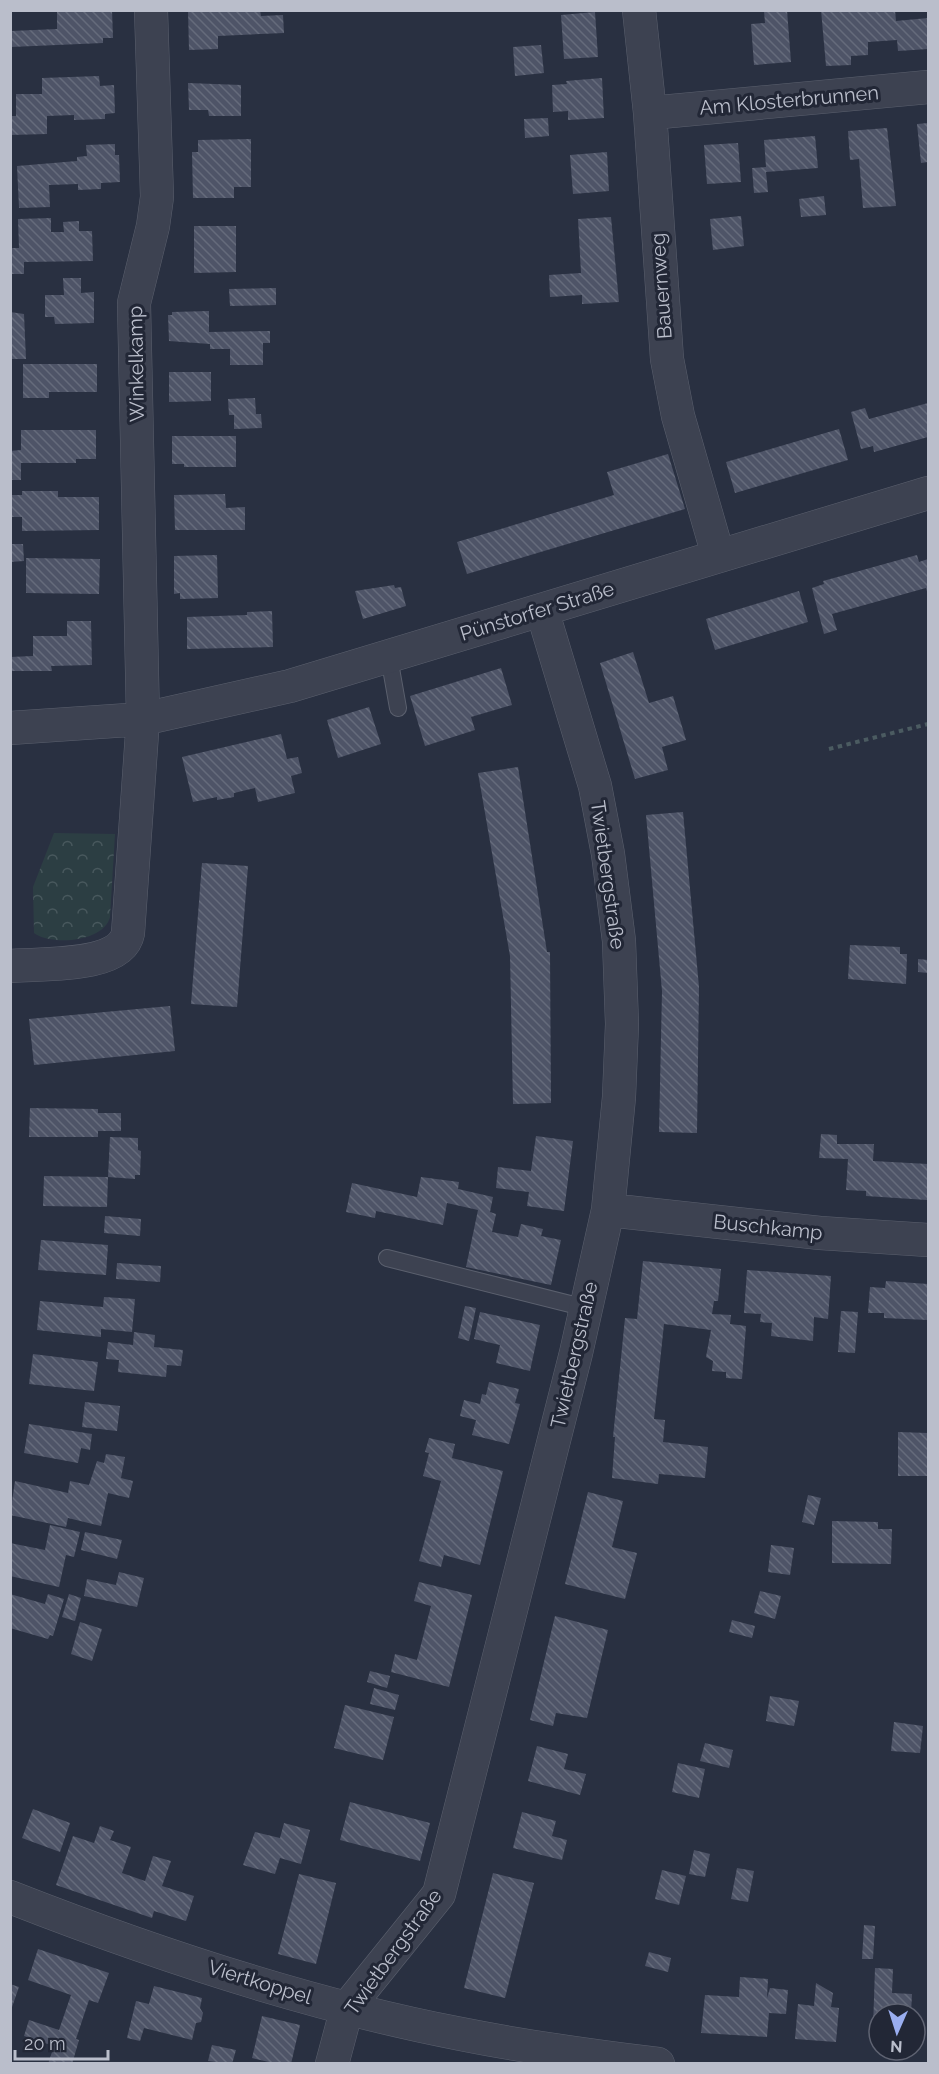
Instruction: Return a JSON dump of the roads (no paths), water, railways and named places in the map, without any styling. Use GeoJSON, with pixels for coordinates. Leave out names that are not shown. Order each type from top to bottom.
{"type":"FeatureCollection","features":[{"type":"Feature","properties":{"kind":"street","name":"Winkelkamp"},"geometry":{"type":"LineString","coordinates":[[143,719],[134,321],[138,284],[153,226],[157,196],[151,10]]}},
{"type":"Feature","properties":{"kind":"street","name":"Bauernweg"},"geometry":{"type":"LineString","coordinates":[[639,10],[650,113],[667,360],[678,416],[718,555]]}},
{"type":"Feature","properties":{"kind":"street","name":"Am Klosterbrunnen"},"geometry":{"type":"LineString","coordinates":[[650,113],[928,87]]}},
{"type":"Feature","properties":{"kind":"street","name":"Pünstorfer Straße"},"geometry":{"type":"LineString","coordinates":[[10,728],[143,719],[290,686],[718,555],[928,494]]}},
{"type":"Feature","properties":{"kind":"street","name":"Twietbergstraße"},"geometry":{"type":"LineString","coordinates":[[332,2064],[347,2008],[439,1894],[586,1308],[608,1210],[618,1124],[622,1034],[619,941],[608,854],[595,786],[542,610]]}},
{"type":"Feature","properties":{"kind":"street"},"geometry":{"type":"LineString","coordinates":[[10,966],[104,958],[118,951],[126,940],[143,719]]}},
{"type":"Feature","properties":{"kind":"street","name":"Buschkamp"},"geometry":{"type":"LineString","coordinates":[[608,1210],[820,1233],[928,1240]]}},
{"type":"Feature","properties":{"kind":"street","name":"Viertkoppel"},"geometry":{"type":"LineString","coordinates":[[10,1897],[110,1936],[347,2008],[460,2034],[658,2064]]}},
{"type":"Feature","properties":{"kind":"lane"},"geometry":{"type":"LineString","coordinates":[[389,657],[398,708]]}},
{"type":"Feature","properties":{"kind":"lane"},"geometry":{"type":"LineString","coordinates":[[387,1258],[586,1308]]}}]}
